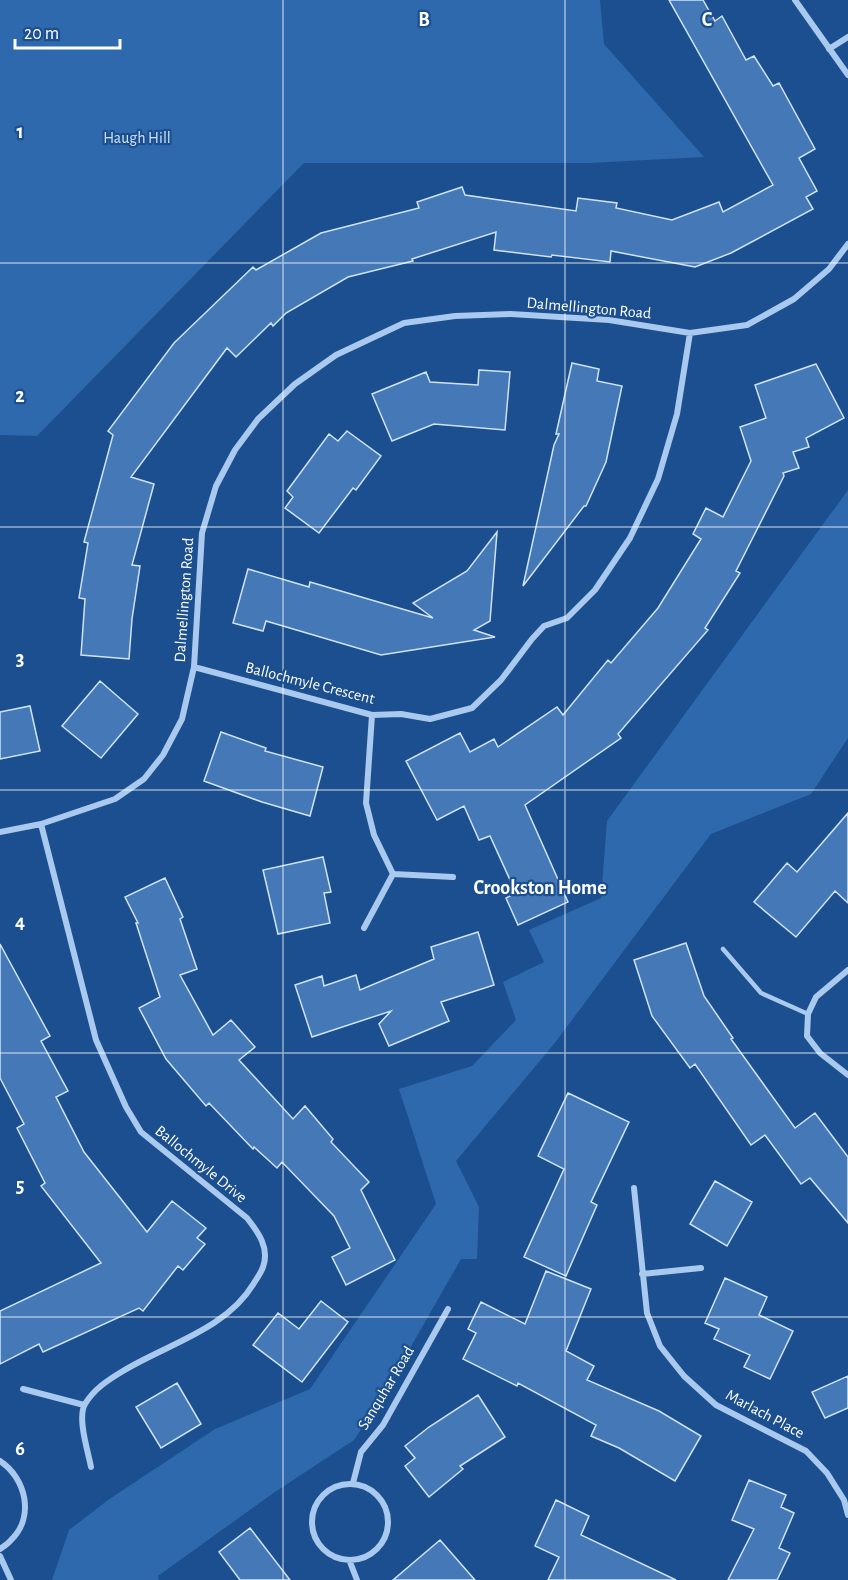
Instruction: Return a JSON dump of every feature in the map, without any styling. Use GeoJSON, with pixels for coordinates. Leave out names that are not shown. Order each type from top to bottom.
{"type":"FeatureCollection","features":[{"type":"Feature","properties":{"kind":"street"},"geometry":{"type":"LineString","coordinates":[[795,0],[848,75]]}},
{"type":"Feature","properties":{"kind":"street"},"geometry":{"type":"LineString","coordinates":[[829,49],[848,37]]}},
{"type":"Feature","properties":{"kind":"street","name":"Dalmellington Road"},"geometry":{"type":"LineString","coordinates":[[0,832],[41,824],[115,799],[144,779],[163,755],[182,719],[194,667],[202,533],[216,486],[235,450],[258,419],[295,384],[336,355],[404,323],[455,316],[511,314],[609,320],[690,333],[747,325],[794,299],[829,269],[848,244]]}},
{"type":"Feature","properties":{"kind":"street","name":"Ballochmyle Crescent"},"geometry":{"type":"LineString","coordinates":[[194,667],[372,715],[401,714],[430,719],[472,708],[501,680],[544,626],[567,618],[595,590],[630,538],[658,479],[677,414],[690,333]]}},
{"type":"Feature","properties":{"kind":"street"},"geometry":{"type":"LineString","coordinates":[[372,715],[366,803],[374,835],[393,874]]}},
{"type":"Feature","properties":{"kind":"street","name":"Ballochmyle Drive"},"geometry":{"type":"LineString","coordinates":[[41,824],[96,1040],[126,1107],[141,1132],[247,1218],[259,1233],[265,1247],[264,1266],[247,1295],[217,1322],[100,1385],[84,1405]]}},
{"type":"Feature","properties":{"kind":"street"},"geometry":{"type":"LineString","coordinates":[[393,874],[453,878]]}},
{"type":"Feature","properties":{"kind":"street"},"geometry":{"type":"LineString","coordinates":[[364,928],[393,874]]}},
{"type":"Feature","properties":{"kind":"street"},"geometry":{"type":"LineString","coordinates":[[848,970],[816,997],[808,1014],[807,1036],[820,1053],[848,1075]]}},
{"type":"Feature","properties":{"kind":"street","name":"Marlach Place"},"geometry":{"type":"LineString","coordinates":[[634,1188],[647,1313],[660,1346],[684,1376],[716,1405],[806,1451],[827,1473],[844,1500],[848,1515]]}},
{"type":"Feature","properties":{"kind":"street"},"geometry":{"type":"LineString","coordinates":[[642,1274],[701,1268]]}},
{"type":"Feature","properties":{"kind":"street","name":"Sanquhar Road"},"geometry":{"type":"LineString","coordinates":[[353,1483],[361,1452],[383,1425],[448,1309]]}},
{"type":"Feature","properties":{"kind":"street"},"geometry":{"type":"LineString","coordinates":[[23,1389],[84,1405],[82,1425],[91,1467]]}},
{"type":"Feature","properties":{"kind":"street"},"geometry":{"type":"LineString","coordinates":[[0,1461],[10,1468],[21,1484],[26,1503],[23,1522],[13,1539],[0,1549]]}},
{"type":"Feature","properties":{"kind":"street"},"geometry":{"type":"LineString","coordinates":[[353,1483],[371,1489],[384,1504],[389,1524],[383,1542],[369,1556],[350,1562],[330,1556],[315,1541],[310,1520],[316,1501],[332,1487],[353,1483]]}},
{"type":"Feature","properties":{"kind":"street"},"geometry":{"type":"LineString","coordinates":[[0,1556],[11,1580]]}},
{"type":"Feature","properties":{"kind":"street"},"geometry":{"type":"LineString","coordinates":[[350,1562],[357,1580]]}},
{"type":"Feature","properties":{"kind":"lane"},"geometry":{"type":"LineString","coordinates":[[723,949],[761,993],[808,1014]]}},
{"type":"Feature","properties":{"kind":"green space","name":"Haugh Hill"},"geometry":{"type":"Polygon","coordinates":[[[0,0],[600,0],[604,44],[704,157],[590,163],[304,163],[37,436],[0,435],[0,0]]]}},
{"type":"Feature","properties":{"kind":"green space"},"geometry":{"type":"Polygon","coordinates":[[[848,490],[848,738],[811,794],[711,834],[554,1044],[456,1161],[479,1207],[477,1259],[461,1259],[381,1399],[354,1440],[272,1494],[158,1576],[159,1580],[52,1580],[69,1530],[108,1500],[215,1429],[310,1389],[436,1204],[399,1089],[472,1066],[516,1020],[503,982],[544,962],[529,930],[601,898],[607,821],[848,490]]]}},
{"type":"Feature","properties":{"kind":"building"},"geometry":{"type":"Polygon","coordinates":[[[669,0],[703,0],[715,21],[722,16],[746,60],[754,56],[773,86],[779,83],[815,149],[799,158],[817,191],[806,197],[813,209],[731,253],[695,267],[611,251],[610,262],[494,250],[496,232],[412,259],[413,261],[348,277],[286,313],[273,326],[271,323],[236,357],[227,348],[131,477],[154,484],[132,565],[140,566],[129,659],[81,655],[85,599],[79,598],[88,543],[84,542],[113,435],[108,431],[174,343],[253,267],[256,270],[321,233],[419,208],[417,202],[462,187],[465,195],[576,211],[578,198],[617,203],[616,208],[672,220],[719,202],[723,212],[773,185],[669,0]]]}},
{"type":"Feature","properties":{"kind":"building"},"geometry":{"type":"Polygon","coordinates":[[[572,363],[599,369],[597,381],[622,386],[606,462],[586,506],[523,586],[554,445],[559,434],[556,434],[572,363]]]}},
{"type":"Feature","properties":{"kind":"building"},"geometry":{"type":"Polygon","coordinates":[[[816,364],[844,418],[806,438],[809,447],[793,452],[799,468],[783,473],[784,476],[736,571],[740,573],[705,628],[708,630],[618,734],[621,738],[525,805],[568,902],[518,925],[506,898],[516,893],[490,836],[479,840],[464,806],[437,820],[406,761],[460,733],[470,752],[494,739],[498,747],[557,707],[563,715],[608,660],[611,663],[658,608],[701,539],[693,534],[706,508],[723,517],[751,461],[740,427],[766,418],[755,385],[816,364]]]}},
{"type":"Feature","properties":{"kind":"building"},"geometry":{"type":"Polygon","coordinates":[[[479,370],[510,372],[505,430],[434,424],[392,441],[372,394],[426,372],[430,382],[478,385],[479,370]]]}},
{"type":"Feature","properties":{"kind":"building"},"geometry":{"type":"Polygon","coordinates":[[[347,431],[381,456],[356,490],[353,488],[319,533],[285,508],[293,497],[287,491],[329,434],[338,441],[347,431]]]}},
{"type":"Feature","properties":{"kind":"building"},"geometry":{"type":"Polygon","coordinates":[[[497,532],[490,621],[474,630],[495,637],[381,655],[266,621],[263,631],[233,623],[248,569],[309,587],[310,582],[433,618],[413,603],[467,571],[497,532]]]}},
{"type":"Feature","properties":{"kind":"building"},"geometry":{"type":"Polygon","coordinates":[[[100,681],[138,714],[101,758],[62,726],[100,681]]]}},
{"type":"Feature","properties":{"kind":"building"},"geometry":{"type":"Polygon","coordinates":[[[30,706],[40,751],[0,759],[0,712],[30,706]]]}},
{"type":"Feature","properties":{"kind":"building"},"geometry":{"type":"Polygon","coordinates":[[[221,732],[266,748],[265,751],[323,767],[310,816],[204,781],[221,732]]]}},
{"type":"Feature","properties":{"kind":"building"},"geometry":{"type":"Polygon","coordinates":[[[848,813],[848,903],[835,891],[796,937],[754,902],[787,863],[797,872],[848,813]]]}},
{"type":"Feature","properties":{"kind":"building"},"geometry":{"type":"Polygon","coordinates":[[[323,857],[331,892],[324,893],[330,923],[278,934],[263,870],[323,857]]]}},
{"type":"Feature","properties":{"kind":"building"},"geometry":{"type":"Polygon","coordinates":[[[165,878],[183,917],[180,919],[197,969],[180,975],[213,1035],[231,1020],[255,1047],[239,1060],[293,1119],[305,1106],[333,1139],[331,1142],[369,1182],[361,1190],[395,1260],[346,1285],[332,1257],[350,1248],[334,1216],[282,1162],[277,1168],[254,1147],[253,1149],[209,1103],[206,1106],[166,1059],[139,1008],[160,997],[136,923],[138,923],[125,897],[165,878]]]}},
{"type":"Feature","properties":{"kind":"building"},"geometry":{"type":"Polygon","coordinates":[[[478,932],[494,985],[441,1002],[449,1021],[389,1046],[379,1024],[391,1011],[312,1037],[295,985],[322,976],[324,986],[356,975],[360,990],[434,959],[431,947],[478,932]]]}},
{"type":"Feature","properties":{"kind":"building"},"geometry":{"type":"Polygon","coordinates":[[[686,943],[704,996],[733,1038],[731,1039],[795,1128],[815,1113],[848,1157],[848,1223],[810,1178],[801,1184],[765,1135],[751,1145],[695,1064],[690,1068],[652,1016],[634,960],[686,943]]]}},
{"type":"Feature","properties":{"kind":"building"},"geometry":{"type":"Polygon","coordinates":[[[0,944],[50,1036],[41,1041],[68,1091],[56,1097],[84,1152],[147,1232],[172,1201],[206,1228],[197,1238],[205,1244],[183,1270],[178,1266],[143,1311],[139,1308],[43,1352],[39,1344],[0,1364],[0,1311],[101,1263],[41,1186],[45,1183],[17,1128],[24,1124],[0,1078],[0,944]]]}},
{"type":"Feature","properties":{"kind":"building"},"geometry":{"type":"Polygon","coordinates":[[[568,1093],[629,1122],[591,1202],[597,1205],[566,1276],[524,1257],[564,1169],[538,1156],[568,1093]]]}},
{"type":"Feature","properties":{"kind":"building"},"geometry":{"type":"Polygon","coordinates":[[[715,1181],[752,1202],[727,1246],[690,1224],[715,1181]]]}},
{"type":"Feature","properties":{"kind":"building"},"geometry":{"type":"Polygon","coordinates":[[[546,1271],[591,1289],[566,1351],[594,1366],[587,1380],[659,1411],[701,1436],[675,1481],[619,1448],[591,1436],[596,1425],[518,1383],[517,1386],[463,1359],[476,1333],[468,1329],[481,1302],[525,1324],[546,1271]]]}},
{"type":"Feature","properties":{"kind":"building"},"geometry":{"type":"Polygon","coordinates":[[[725,1278],[767,1297],[759,1315],[793,1331],[770,1379],[744,1367],[750,1355],[714,1339],[719,1329],[705,1323],[725,1278]]]}},
{"type":"Feature","properties":{"kind":"building"},"geometry":{"type":"Polygon","coordinates":[[[321,1301],[348,1322],[302,1382],[253,1345],[278,1313],[299,1329],[321,1301]]]}},
{"type":"Feature","properties":{"kind":"building"},"geometry":{"type":"Polygon","coordinates":[[[848,1376],[848,1408],[825,1418],[812,1392],[848,1376]]]}},
{"type":"Feature","properties":{"kind":"building"},"geometry":{"type":"Polygon","coordinates":[[[177,1383],[201,1424],[161,1448],[136,1407],[177,1383]]]}},
{"type":"Feature","properties":{"kind":"building"},"geometry":{"type":"Polygon","coordinates":[[[478,1395],[505,1437],[460,1466],[463,1469],[429,1497],[405,1466],[415,1458],[405,1446],[429,1427],[478,1395]]]}},
{"type":"Feature","properties":{"kind":"building"},"geometry":{"type":"Polygon","coordinates":[[[749,1480],[786,1495],[781,1507],[794,1513],[779,1548],[790,1553],[777,1580],[728,1580],[754,1529],[732,1520],[749,1480]]]}},
{"type":"Feature","properties":{"kind":"building"},"geometry":{"type":"Polygon","coordinates":[[[556,1500],[589,1516],[581,1535],[676,1580],[548,1580],[559,1557],[535,1546],[556,1500]]]}},
{"type":"Feature","properties":{"kind":"building"},"geometry":{"type":"Polygon","coordinates":[[[250,1528],[290,1580],[240,1580],[219,1552],[250,1528]]]}},
{"type":"Feature","properties":{"kind":"building"},"geometry":{"type":"Polygon","coordinates":[[[440,1540],[475,1580],[393,1580],[440,1540]]]}},
{"type":"Feature","properties":{"kind":"district","name":"Crookston Home"},"geometry":{"type":"Point","coordinates":[540,888]}}]}
